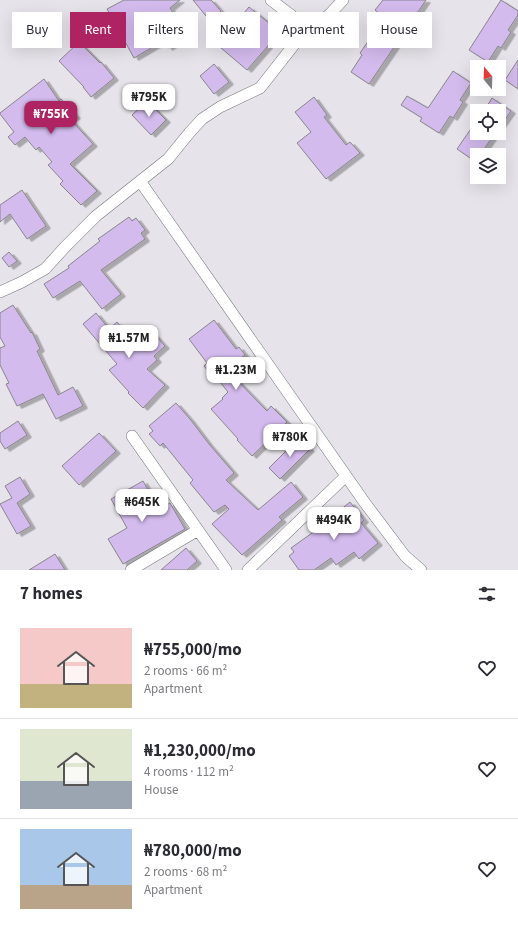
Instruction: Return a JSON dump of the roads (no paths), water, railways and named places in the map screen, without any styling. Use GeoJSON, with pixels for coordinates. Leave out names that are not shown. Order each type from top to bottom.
{"type":"FeatureCollection","features":[{"type":"Feature","properties":{"kind":"street"},"geometry":{"type":"LineString","coordinates":[[271,0],[287,12]]}},
{"type":"Feature","properties":{"kind":"street"},"geometry":{"type":"LineString","coordinates":[[332,12],[343,0]]}},
{"type":"Feature","properties":{"kind":"street"},"geometry":{"type":"LineString","coordinates":[[0,292],[45,269],[96,216],[168,159],[202,119],[220,107],[260,88],[291,48]]}},
{"type":"Feature","properties":{"kind":"street"},"geometry":{"type":"LineString","coordinates":[[140,181],[346,476],[405,556],[421,570]]}},
{"type":"Feature","properties":{"kind":"street"},"geometry":{"type":"LineString","coordinates":[[132,436],[226,570]]}},
{"type":"Feature","properties":{"kind":"street"},"geometry":{"type":"LineString","coordinates":[[248,570],[346,476]]}},
{"type":"Feature","properties":{"kind":"street"},"geometry":{"type":"LineString","coordinates":[[131,570],[198,530]]}}]}
